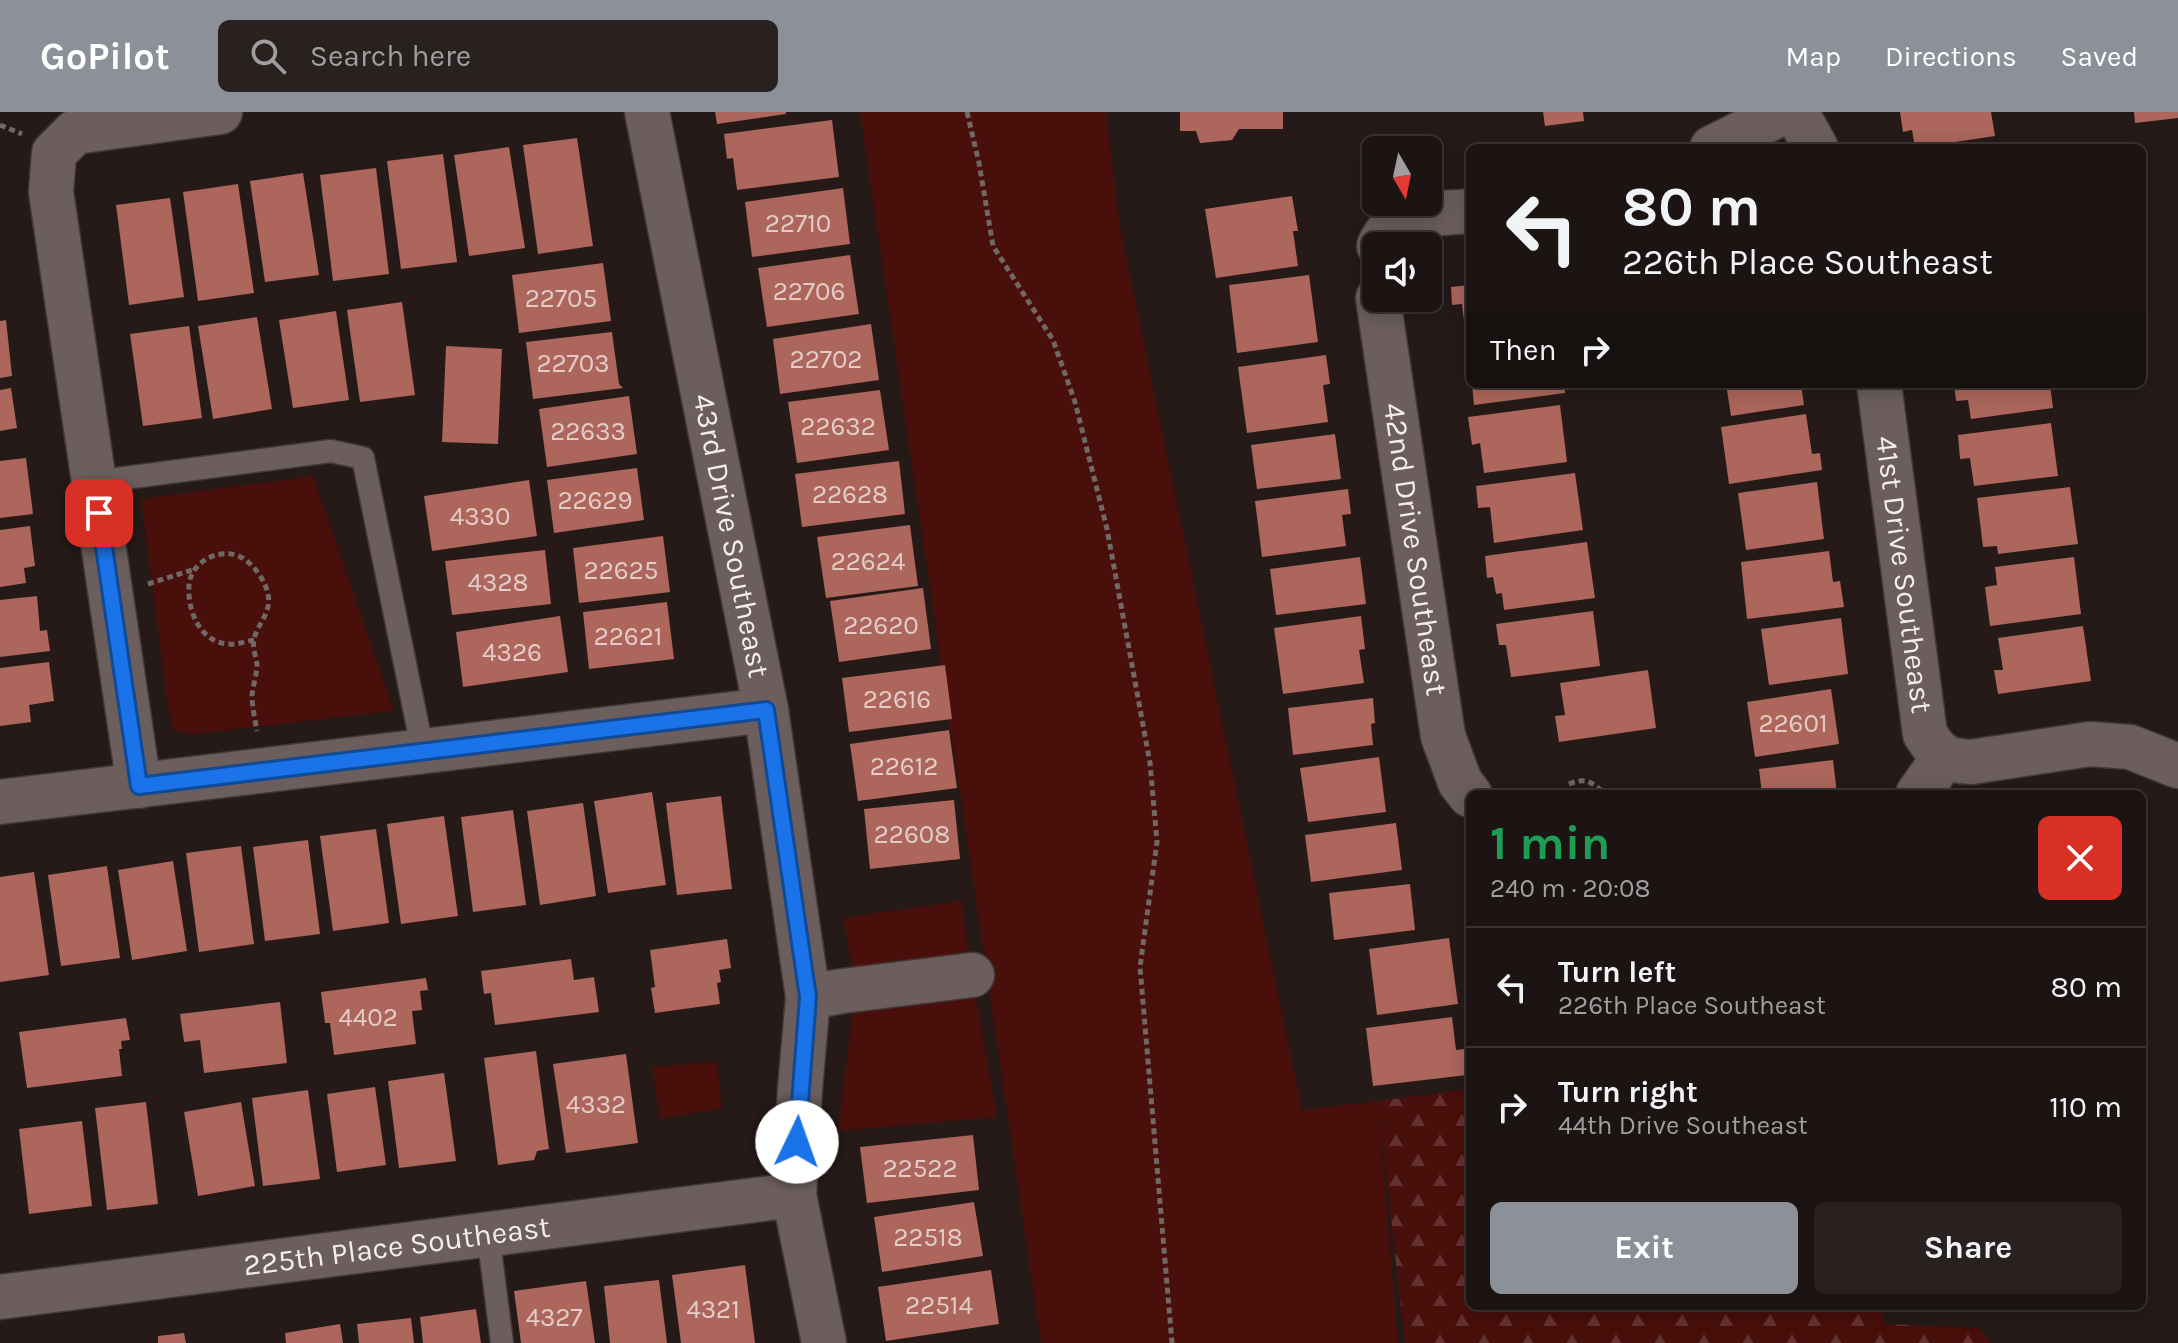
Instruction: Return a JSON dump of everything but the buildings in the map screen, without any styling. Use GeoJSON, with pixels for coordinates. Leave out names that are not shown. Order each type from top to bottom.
{"type":"FeatureCollection","features":[{"type":"Feature","properties":{"kind":"street"},"geometry":{"type":"LineString","coordinates":[[139,786],[51,192],[39,144],[75,132],[220,112]]}},
{"type":"Feature","properties":{"kind":"street","name":"43rd Drive Southeast"},"geometry":{"type":"LineString","coordinates":[[647,112],[766,710],[808,997],[794,1195],[824,1343]]}},
{"type":"Feature","properties":{"kind":"street"},"geometry":{"type":"LineString","coordinates":[[1720,144],[1784,112]]}},
{"type":"Feature","properties":{"kind":"street"},"geometry":{"type":"LineString","coordinates":[[1796,112],[1814,144]]}},
{"type":"Feature","properties":{"kind":"street"},"geometry":{"type":"LineString","coordinates":[[1389,232],[1394,224],[1409,217],[1466,211]]}},
{"type":"Feature","properties":{"kind":"street","name":"42nd Drive Southeast"},"geometry":{"type":"LineString","coordinates":[[1380,312],[1443,736],[1460,782],[1466,790]]}},
{"type":"Feature","properties":{"kind":"street","name":"41st Drive Southeast"},"geometry":{"type":"LineString","coordinates":[[1880,388],[1925,734],[1944,757]]}},
{"type":"Feature","properties":{"kind":"street"},"geometry":{"type":"LineString","coordinates":[[0,802],[766,710]]}},
{"type":"Feature","properties":{"kind":"street"},"geometry":{"type":"LineString","coordinates":[[1921,790],[1944,757],[1971,762],[2090,744],[2130,747],[2178,766]]}},
{"type":"Feature","properties":{"kind":"street"},"geometry":{"type":"LineString","coordinates":[[808,997],[972,975]]}},
{"type":"Feature","properties":{"kind":"street","name":"225th Place Southeast"},"geometry":{"type":"LineString","coordinates":[[0,1297],[794,1195]]}},
{"type":"Feature","properties":{"kind":"lane"},"geometry":{"type":"LineString","coordinates":[[94,482],[331,451],[363,458],[423,752]]}},
{"type":"Feature","properties":{"kind":"lane"},"geometry":{"type":"LineString","coordinates":[[488,1234],[502,1343]]}},
{"type":"Feature","properties":{"kind":"path"},"geometry":{"type":"LineString","coordinates":[[967,112],[993,246],[1053,340],[1075,402],[1107,529],[1150,763],[1157,842],[1140,967],[1172,1343]]}},
{"type":"Feature","properties":{"kind":"path"},"geometry":{"type":"LineString","coordinates":[[0,125],[39,144]]}},
{"type":"Feature","properties":{"kind":"path"},"geometry":{"type":"LineString","coordinates":[[254,640],[228,645],[210,637],[196,623],[189,603],[189,583],[193,570],[199,564],[218,554],[243,557],[259,573],[269,596],[265,618],[254,640],[257,667],[252,697],[257,732]]}},
{"type":"Feature","properties":{"kind":"path"},"geometry":{"type":"LineString","coordinates":[[147,584],[193,570]]}},
{"type":"Feature","properties":{"kind":"path"},"geometry":{"type":"LineString","coordinates":[[1569,784],[1580,779],[1600,790]]}},
{"type":"Feature","properties":{"kind":"green space"},"geometry":{"type":"Polygon","coordinates":[[[860,112],[1106,112],[1120,227],[1302,1110],[1378,1101],[1398,1343],[1041,1343],[860,112]]]}},
{"type":"Feature","properties":{"kind":"green space"},"geometry":{"type":"Polygon","coordinates":[[[313,476],[394,711],[191,734],[173,730],[141,499],[313,476]]]}},
{"type":"Feature","properties":{"kind":"green space"},"geometry":{"type":"Polygon","coordinates":[[[961,901],[969,955],[853,973],[843,918],[961,901]]]}},
{"type":"Feature","properties":{"kind":"green space"},"geometry":{"type":"Polygon","coordinates":[[[975,992],[997,1117],[838,1131],[853,1010],[975,992]]]}},
{"type":"Feature","properties":{"kind":"green space"},"geometry":{"type":"Polygon","coordinates":[[[717,1062],[722,1109],[660,1118],[652,1067],[717,1062]]]}},
{"type":"Feature","properties":{"kind":"green space"},"geometry":{"type":"Polygon","coordinates":[[[1466,1090],[1466,1310],[1881,1310],[1884,1324],[1979,1328],[1991,1343],[1405,1343],[1378,1101],[1466,1090]]]}},
{"type":"Feature","properties":{"kind":"route"},"geometry":{"type":"LineString","coordinates":[[99,513],[139,786],[766,710],[808,997],[797,1142]]}}]}
